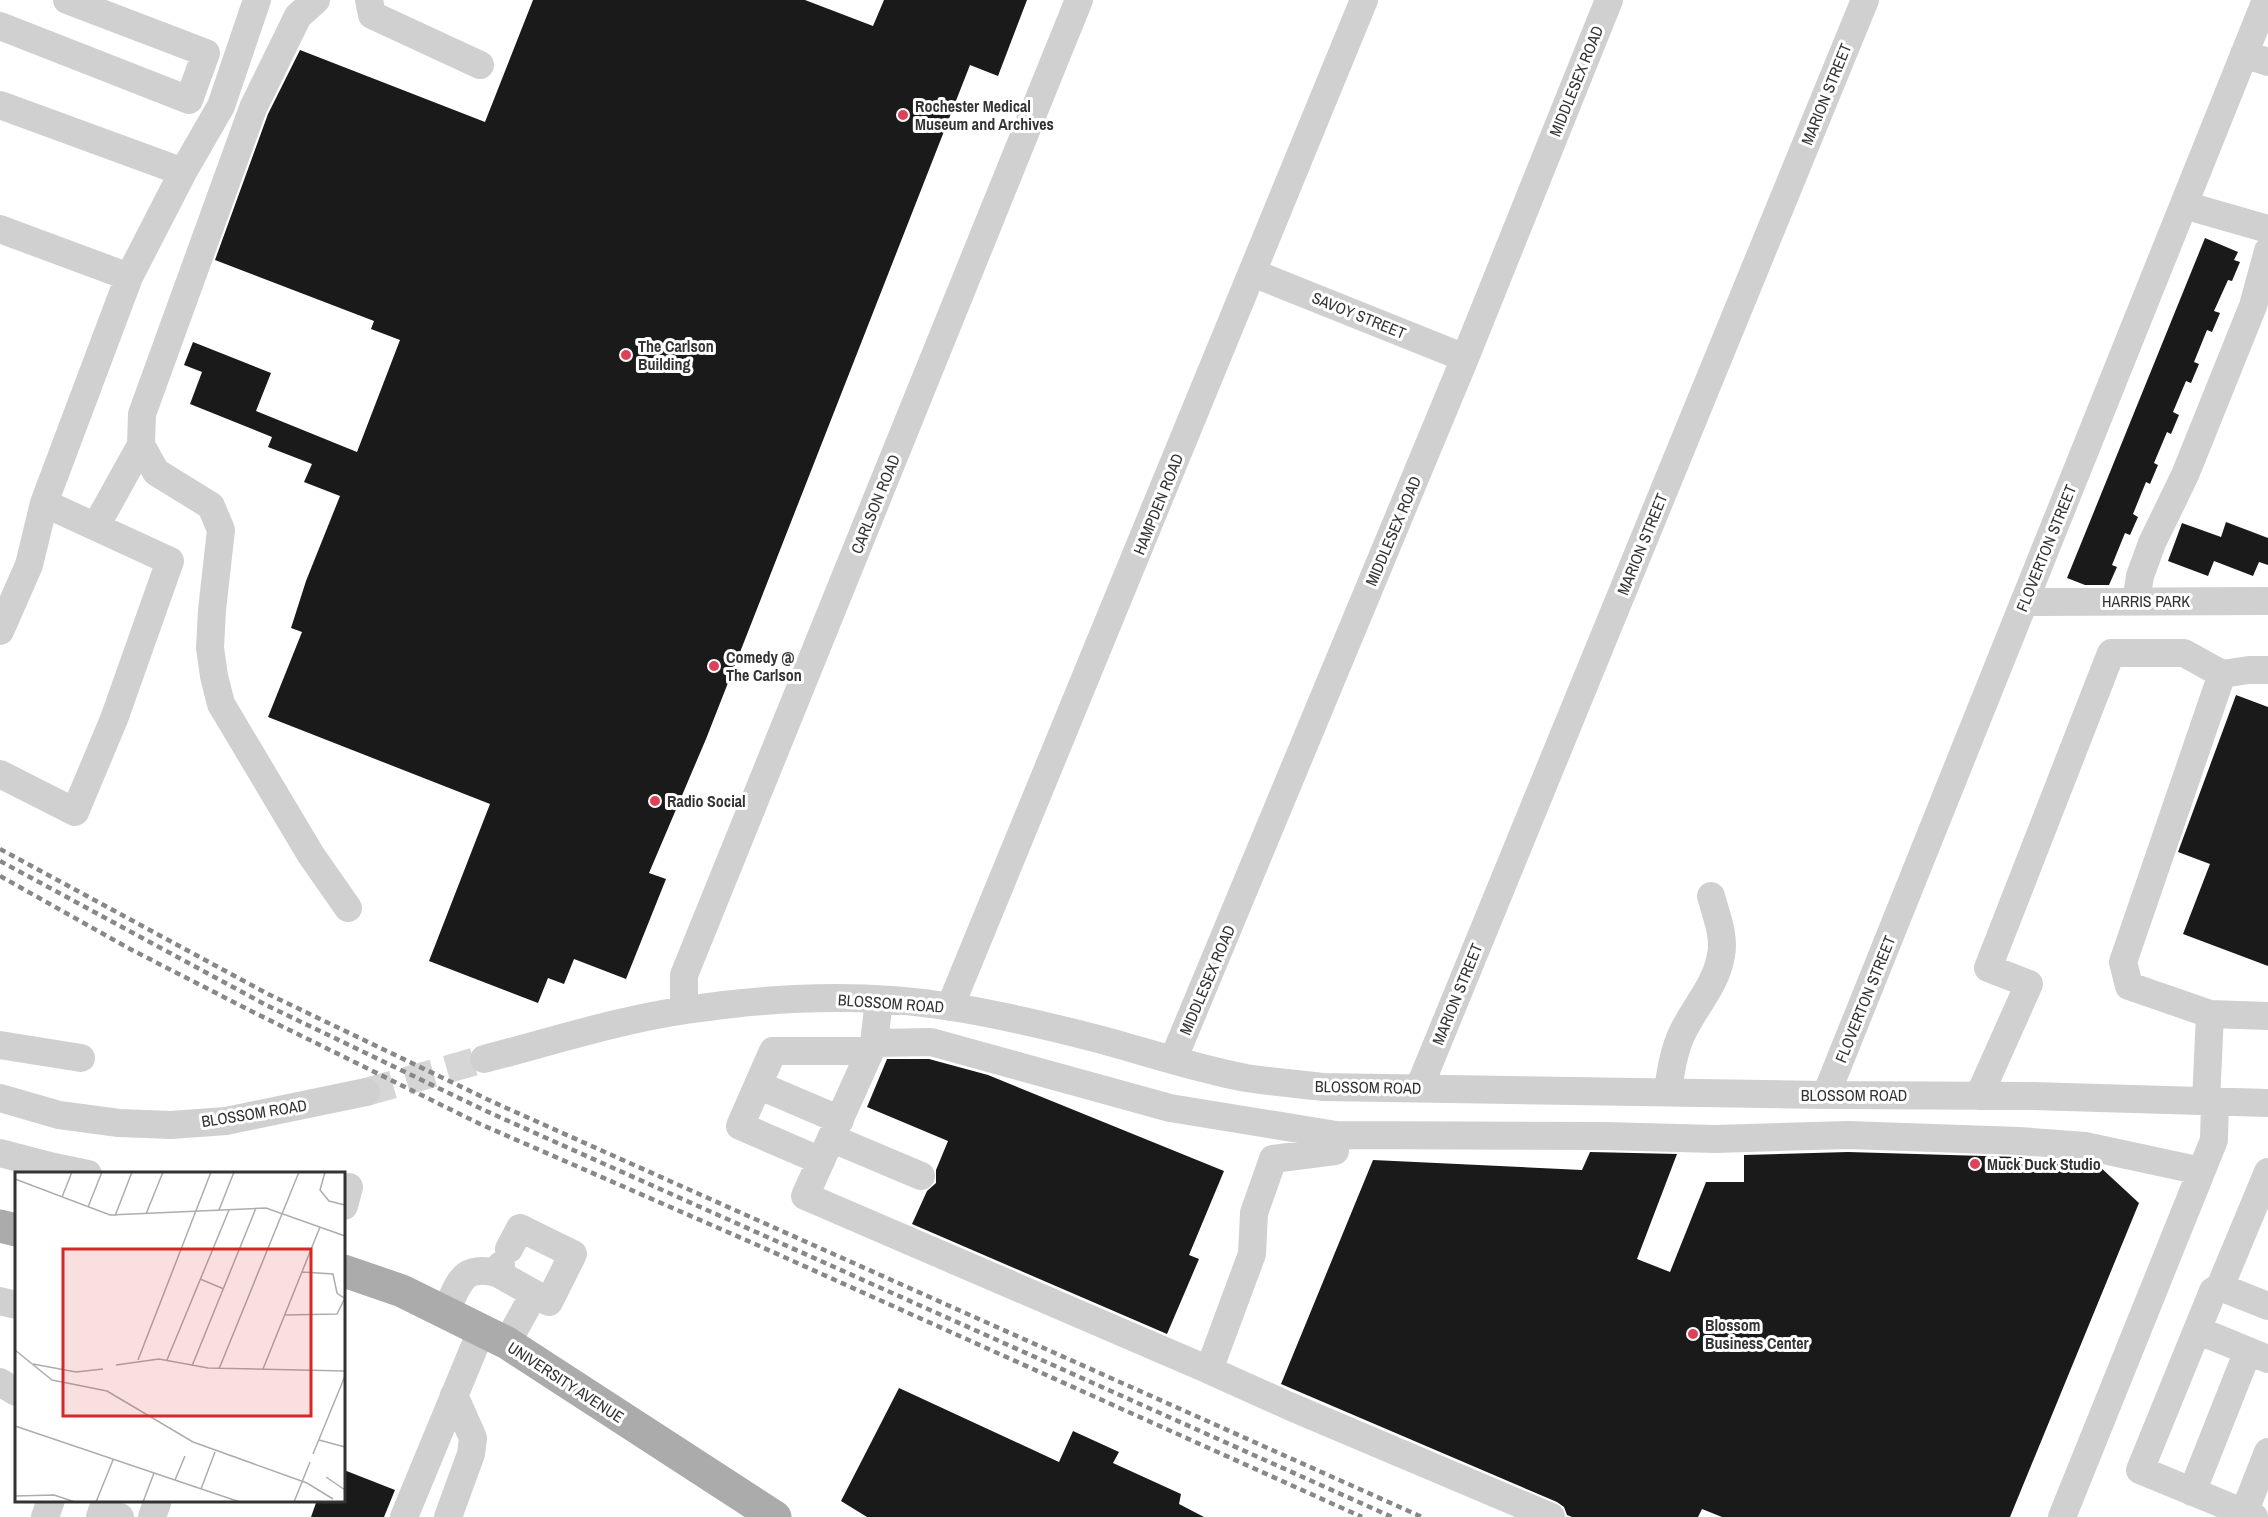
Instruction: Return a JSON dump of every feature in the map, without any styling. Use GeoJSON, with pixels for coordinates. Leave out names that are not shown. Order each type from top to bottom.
{"type":"FeatureCollection","features":[{"type":"Feature","properties":{"kind":"main road"},"geometry":{"type":"LineString","coordinates":[[0,1226],[15,1230]]}},
{"type":"Feature","properties":{"kind":"main road","name":"UNIVERSITY AVENUE"},"geometry":{"type":"LineString","coordinates":[[345,1271],[402,1292],[494,1337],[775,1517]]}},
{"type":"Feature","properties":{"kind":"street"},"geometry":{"type":"LineString","coordinates":[[0,26],[189,100],[206,53],[101,7],[66,0]]}},
{"type":"Feature","properties":{"kind":"street"},"geometry":{"type":"LineString","coordinates":[[0,631],[28,565],[44,503],[129,277],[183,172],[221,106],[257,0]]}},
{"type":"Feature","properties":{"kind":"street"},"geometry":{"type":"LineString","coordinates":[[96,526],[141,445],[142,414],[253,108],[298,16],[316,0]]}},
{"type":"Feature","properties":{"kind":"street"},"geometry":{"type":"LineString","coordinates":[[369,0],[372,15],[480,65]]}},
{"type":"Feature","properties":{"kind":"street","name":"CARLSON ROAD"},"geometry":{"type":"LineString","coordinates":[[684,1010],[684,975],[1079,0]]}},
{"type":"Feature","properties":{"kind":"street","name":"HAMPDEN ROAD"},"geometry":{"type":"LineString","coordinates":[[950,1007],[1364,0]]}},
{"type":"Feature","properties":{"kind":"street","name":"MIDDLESEX ROAD"},"geometry":{"type":"LineString","coordinates":[[1173,1060],[1465,358],[1609,0]]}},
{"type":"Feature","properties":{"kind":"street","name":"MARION STREET"},"geometry":{"type":"LineString","coordinates":[[1419,1088],[1865,0]]}},
{"type":"Feature","properties":{"kind":"street","name":"FLOVERTON STREET"},"geometry":{"type":"LineString","coordinates":[[1826,1095],[2184,205],[2256,58],[2265,10]]}},
{"type":"Feature","properties":{"kind":"street"},"geometry":{"type":"LineString","coordinates":[[0,105],[183,172]]}},
{"type":"Feature","properties":{"kind":"street"},"geometry":{"type":"LineString","coordinates":[[2184,205],[2268,229]]}},
{"type":"Feature","properties":{"kind":"street"},"geometry":{"type":"LineString","coordinates":[[0,229],[129,277]]}},
{"type":"Feature","properties":{"kind":"street"},"geometry":{"type":"LineString","coordinates":[[2136,601],[2140,576],[2152,543],[2185,475],[2253,306],[2268,251]]}},
{"type":"Feature","properties":{"kind":"street","name":"SAVOY STREET"},"geometry":{"type":"LineString","coordinates":[[1253,273],[1465,358]]}},
{"type":"Feature","properties":{"kind":"street"},"geometry":{"type":"LineString","coordinates":[[141,445],[156,472],[211,506],[221,530],[210,648],[221,704],[311,855],[348,908]]}},
{"type":"Feature","properties":{"kind":"street"},"geometry":{"type":"LineString","coordinates":[[0,774],[75,812],[114,719],[170,561],[44,503]]}},
{"type":"Feature","properties":{"kind":"street","name":"HARRIS PARK"},"geometry":{"type":"LineString","coordinates":[[2025,602],[2268,601]]}},
{"type":"Feature","properties":{"kind":"street"},"geometry":{"type":"LineString","coordinates":[[1979,1096],[2028,984],[1988,968],[2111,653],[2184,653],[2222,674],[2268,670]]}},
{"type":"Feature","properties":{"kind":"street"},"geometry":{"type":"LineString","coordinates":[[2222,674],[2123,962],[2129,986],[2210,1014],[2268,1016]]}},
{"type":"Feature","properties":{"kind":"street"},"geometry":{"type":"LineString","coordinates":[[1668,1092],[1671,1068],[1680,1038],[1709,990],[1721,956],[1722,938],[1711,896]]}},
{"type":"Feature","properties":{"kind":"street"},"geometry":{"type":"LineString","coordinates":[[879,1000],[872,1047],[806,1196],[1288,1406],[1551,1517]]}},
{"type":"Feature","properties":{"kind":"street","name":"BLOSSOM ROAD"},"geometry":{"type":"LineString","coordinates":[[484,1059],[684,1010],[778,1001],[879,1000],[950,1007],[1038,1023],[1247,1078],[1312,1086],[1979,1096],[2268,1103]]}},
{"type":"Feature","properties":{"kind":"street"},"geometry":{"type":"LineString","coordinates":[[2062,1517],[2214,1140],[2210,1102],[2210,1014]]}},
{"type":"Feature","properties":{"kind":"street"},"geometry":{"type":"LineString","coordinates":[[831,1139],[740,1126],[773,1051],[932,1042],[1170,1108],[1336,1135],[1605,1136],[1714,1139],[1848,1135],[2019,1141],[2085,1146],[2201,1171]]}},
{"type":"Feature","properties":{"kind":"street"},"geometry":{"type":"LineString","coordinates":[[0,1045],[81,1058]]}},
{"type":"Feature","properties":{"kind":"street"},"geometry":{"type":"LineString","coordinates":[[758,1085],[831,1139],[921,1176]]}},
{"type":"Feature","properties":{"kind":"street","name":"BLOSSOM ROAD"},"geometry":{"type":"LineString","coordinates":[[0,1098],[59,1115],[119,1123],[171,1125],[226,1121],[366,1092]]}},
{"type":"Feature","properties":{"kind":"street"},"geometry":{"type":"LineString","coordinates":[[1209,1370],[1252,1254],[1254,1214],[1273,1159],[1335,1150],[1336,1135]]}},
{"type":"Feature","properties":{"kind":"street"},"geometry":{"type":"LineString","coordinates":[[0,1153],[82,1172]]}},
{"type":"Feature","properties":{"kind":"street"},"geometry":{"type":"LineString","coordinates":[[2268,1172],[2220,1287],[2213,1291],[2140,1470],[2249,1515],[2268,1452]]}},
{"type":"Feature","properties":{"kind":"street"},"geometry":{"type":"LineString","coordinates":[[345,1188],[349,1187],[345,1202]]}},
{"type":"Feature","properties":{"kind":"street"},"geometry":{"type":"LineString","coordinates":[[445,1312],[463,1277],[502,1262],[520,1228],[573,1254],[549,1302],[534,1294],[502,1262]]}},
{"type":"Feature","properties":{"kind":"street"},"geometry":{"type":"LineString","coordinates":[[2220,1287],[2268,1306]]}},
{"type":"Feature","properties":{"kind":"street"},"geometry":{"type":"LineString","coordinates":[[404,1517],[454,1395],[494,1337],[534,1294]]}},
{"type":"Feature","properties":{"kind":"street"},"geometry":{"type":"LineString","coordinates":[[0,1301],[15,1305]]}},
{"type":"Feature","properties":{"kind":"street"},"geometry":{"type":"LineString","coordinates":[[2192,1492],[2258,1355],[2197,1330]]}},
{"type":"Feature","properties":{"kind":"street"},"geometry":{"type":"LineString","coordinates":[[0,1382],[15,1391]]}},
{"type":"Feature","properties":{"kind":"street"},"geometry":{"type":"LineString","coordinates":[[448,1517],[471,1454],[473,1438],[454,1395]]}},
{"type":"Feature","properties":{"kind":"street"},"geometry":{"type":"LineString","coordinates":[[45,1517],[50,1502]]}},
{"type":"Feature","properties":{"kind":"street"},"geometry":{"type":"LineString","coordinates":[[152,1517],[157,1502]]}},
{"type":"Feature","properties":{"kind":"street"},"geometry":{"type":"LineString","coordinates":[[100,1517],[102,1511],[120,1517]]}},
{"type":"Feature","properties":{"kind":"building","name":"The Carlson Building"},"geometry":{"type":"Polygon","coordinates":[[[533,0],[805,0],[873,26],[884,0],[1027,0],[998,76],[970,65],[706,739],[649,873],[666,879],[626,979],[574,959],[564,984],[548,978],[538,1003],[429,961],[490,804],[268,717],[302,632],[291,628],[306,581],[340,496],[304,482],[312,464],[268,447],[272,437],[190,404],[202,372],[184,365],[193,342],[271,373],[256,411],[357,452],[400,340],[371,329],[374,321],[215,260],[268,114],[300,50],[485,122],[533,0]]]}},
{"type":"Feature","properties":{"kind":"building"},"geometry":{"type":"Polygon","coordinates":[[[2205,238],[2238,252],[2234,260],[2240,262],[2232,281],[2228,280],[2214,311],[2220,313],[2212,332],[2207,330],[2194,362],[2199,364],[2191,383],[2186,381],[2173,412],[2179,415],[2171,434],[2167,432],[2154,463],[2158,465],[2150,484],[2146,482],[2133,514],[2138,517],[2130,535],[2125,533],[2112,565],[2117,567],[2109,585],[2085,585],[2067,578],[2205,238]]]}},
{"type":"Feature","properties":{"kind":"building"},"geometry":{"type":"Polygon","coordinates":[[[2226,522],[2268,538],[2268,565],[2259,562],[2253,576],[2214,561],[2208,576],[2168,561],[2182,523],[2221,537],[2226,522]]]}},
{"type":"Feature","properties":{"kind":"building"},"geometry":{"type":"Polygon","coordinates":[[[2236,695],[2268,707],[2268,966],[2183,934],[2210,864],[2178,852],[2236,695]]]}},
{"type":"Feature","properties":{"kind":"building"},"geometry":{"type":"Polygon","coordinates":[[[887,1059],[929,1059],[988,1075],[1224,1171],[1189,1255],[1199,1259],[1167,1334],[912,1224],[927,1191],[936,1183],[936,1170],[948,1141],[867,1107],[887,1059]]]}},
{"type":"Feature","properties":{"kind":"building","name":"Blossom Business Center"},"geometry":{"type":"Polygon","coordinates":[[[1590,1152],[1677,1154],[1637,1259],[1670,1272],[1706,1182],[1744,1182],[1744,1155],[1848,1152],[2018,1157],[2083,1162],[2099,1166],[2139,1203],[2010,1517],[1722,1517],[1702,1509],[1698,1517],[1572,1517],[1567,1515],[1564,1507],[1557,1502],[1281,1384],[1373,1160],[1582,1170],[1590,1152]]]}},
{"type":"Feature","properties":{"kind":"building"},"geometry":{"type":"Polygon","coordinates":[[[899,1388],[1059,1462],[1073,1431],[1119,1452],[1113,1463],[1181,1494],[1179,1504],[1204,1517],[867,1517],[841,1501],[899,1388]]]}},
{"type":"Feature","properties":{"kind":"building"},"geometry":{"type":"Polygon","coordinates":[[[345,1470],[395,1490],[384,1517],[311,1517],[316,1502],[345,1502],[345,1470]]]}},
{"type":"Feature","properties":{"kind":"tunnel"},"geometry":{"type":"LineString","coordinates":[[366,1092],[484,1059]]}},
{"type":"Feature","properties":{"kind":"railway"},"geometry":{"type":"LineString","coordinates":[[0,849],[268,994],[493,1102],[1422,1517]]}},
{"type":"Feature","properties":{"kind":"railway"},"geometry":{"type":"LineString","coordinates":[[0,861],[266,1005],[486,1111],[1392,1517]]}},
{"type":"Feature","properties":{"kind":"railway"},"geometry":{"type":"LineString","coordinates":[[0,876],[130,949],[480,1124],[755,1244],[1362,1517]]}},
{"type":"Feature","properties":{"kind":"place","name":"Rochester Medical Museum and Archives"},"geometry":{"type":"Point","coordinates":[903,115]}},
{"type":"Feature","properties":{"kind":"place","name":"The Carlson Building"},"geometry":{"type":"Point","coordinates":[626,355]}},
{"type":"Feature","properties":{"kind":"place","name":"Comedy @ The Carlson"},"geometry":{"type":"Point","coordinates":[714,666]}},
{"type":"Feature","properties":{"kind":"place","name":"Radio Social"},"geometry":{"type":"Point","coordinates":[655,801]}},
{"type":"Feature","properties":{"kind":"place","name":"Muck Duck Studio"},"geometry":{"type":"Point","coordinates":[1975,1164]}},
{"type":"Feature","properties":{"kind":"place","name":"Blossom Business Center"},"geometry":{"type":"Point","coordinates":[1693,1334]}}]}
